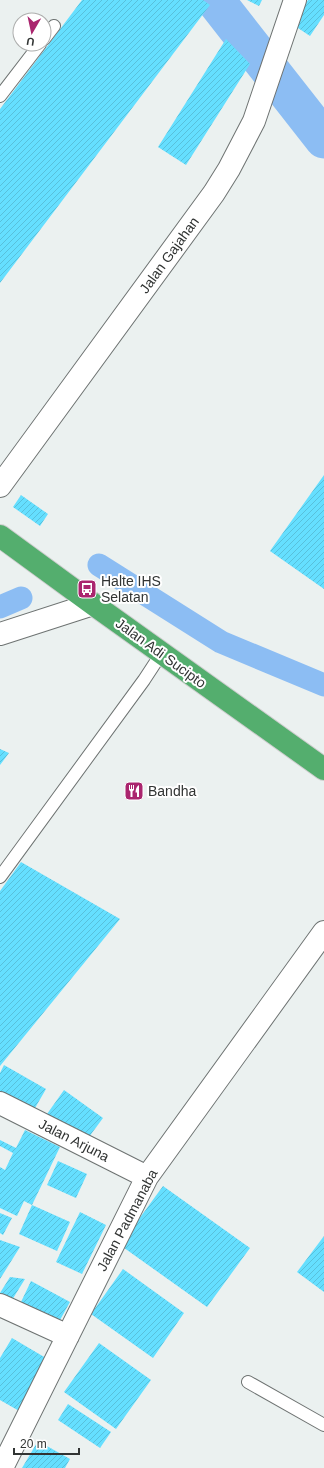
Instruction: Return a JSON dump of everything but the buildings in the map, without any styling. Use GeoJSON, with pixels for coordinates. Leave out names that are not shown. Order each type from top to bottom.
{"type":"FeatureCollection","features":[{"type":"Feature","properties":{"kind":"highway","name":"Jalan Adi Sucipto"},"geometry":{"type":"LineString","coordinates":[[0,536],[161,654],[324,769]]}},
{"type":"Feature","properties":{"kind":"street","name":"Jalan Gajahan"},"geometry":{"type":"LineString","coordinates":[[0,486],[214,193],[229,169],[245,141],[254,121],[295,0]]}},
{"type":"Feature","properties":{"kind":"street"},"geometry":{"type":"LineString","coordinates":[[0,634],[93,604]]}},
{"type":"Feature","properties":{"kind":"street","name":"Jalan Padmanaba"},"geometry":{"type":"LineString","coordinates":[[2,1468],[148,1177],[324,932]]}},
{"type":"Feature","properties":{"kind":"street","name":"Jalan Arjuna"},"geometry":{"type":"LineString","coordinates":[[0,1103],[148,1177]]}},
{"type":"Feature","properties":{"kind":"street"},"geometry":{"type":"LineString","coordinates":[[0,1305],[68,1336]]}},
{"type":"Feature","properties":{"kind":"lane"},"geometry":{"type":"LineString","coordinates":[[0,96],[34,52]]}},
{"type":"Feature","properties":{"kind":"lane"},"geometry":{"type":"LineString","coordinates":[[0,877],[161,654]]}},
{"type":"Feature","properties":{"kind":"lane"},"geometry":{"type":"LineString","coordinates":[[248,1382],[324,1425]]}},
{"type":"Feature","properties":{"kind":"waterway"},"geometry":{"type":"LineString","coordinates":[[215,0],[324,139]]}},
{"type":"Feature","properties":{"kind":"waterway"},"geometry":{"type":"LineString","coordinates":[[99,565],[221,642],[324,685]]}},
{"type":"Feature","properties":{"kind":"waterway"},"geometry":{"type":"LineString","coordinates":[[0,607],[21,598]]}},
{"type":"Feature","properties":{"kind":"place","name":"Halte IHS Selatan"},"geometry":{"type":"Point","coordinates":[87,589]}},
{"type":"Feature","properties":{"kind":"place","name":"Bandha"},"geometry":{"type":"Point","coordinates":[134,791]}}]}
